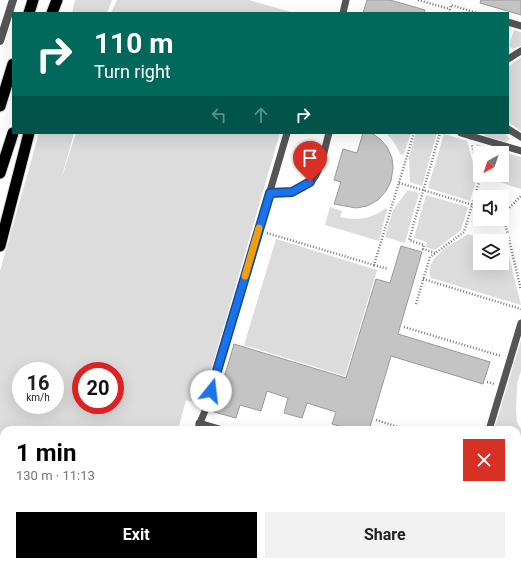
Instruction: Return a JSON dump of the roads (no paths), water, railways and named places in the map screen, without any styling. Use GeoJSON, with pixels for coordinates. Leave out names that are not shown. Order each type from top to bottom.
{"type":"FeatureCollection","features":[{"type":"Feature","properties":{"kind":"highway"},"geometry":{"type":"LineString","coordinates":[[29,12],[33,0]]}},
{"type":"Feature","properties":{"kind":"highway"},"geometry":{"type":"LineString","coordinates":[[52,12],[57,0]]}},
{"type":"Feature","properties":{"kind":"highway"},"geometry":{"type":"LineString","coordinates":[[59,12],[62,0]]}},
{"type":"Feature","properties":{"kind":"highway"},"geometry":{"type":"LineString","coordinates":[[0,106],[12,67]]}},
{"type":"Feature","properties":{"kind":"highway"},"geometry":{"type":"LineString","coordinates":[[0,173],[12,134]]}},
{"type":"Feature","properties":{"kind":"highway"},"geometry":{"type":"LineString","coordinates":[[0,246],[29,134]]}},
{"type":"Feature","properties":{"kind":"street"},"geometry":{"type":"LineString","coordinates":[[0,40],[13,0]]}},
{"type":"Feature","properties":{"kind":"lane"},"geometry":{"type":"LineString","coordinates":[[342,12],[346,0]]}},
{"type":"Feature","properties":{"kind":"lane"},"geometry":{"type":"LineString","coordinates":[[509,22],[521,26]]}},
{"type":"Feature","properties":{"kind":"lane"},"geometry":{"type":"LineString","coordinates":[[509,58],[521,51]]}},
{"type":"Feature","properties":{"kind":"lane"},"geometry":{"type":"LineString","coordinates":[[472,135],[519,151],[521,137],[509,130]]}},
{"type":"Feature","properties":{"kind":"lane"},"geometry":{"type":"LineString","coordinates":[[198,426],[207,406],[287,134]]}},
{"type":"Feature","properties":{"kind":"lane"},"geometry":{"type":"LineString","coordinates":[[270,193],[292,192],[310,182],[316,175],[329,134]]}},
{"type":"Feature","properties":{"kind":"lane"},"geometry":{"type":"LineString","coordinates":[[490,426],[521,323]]}}]}
